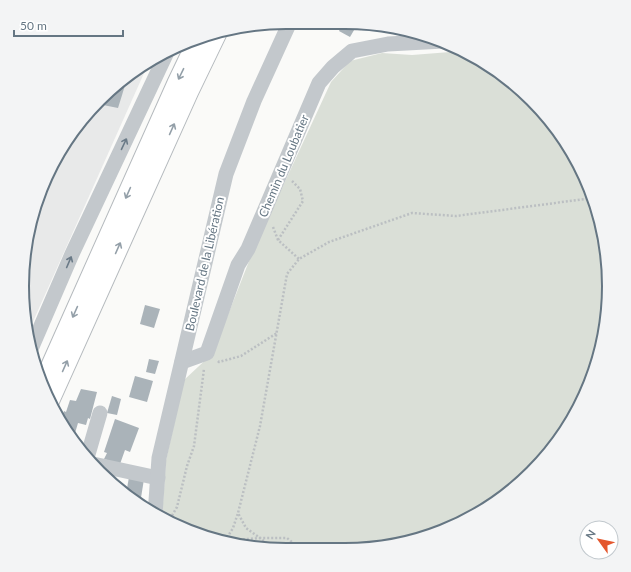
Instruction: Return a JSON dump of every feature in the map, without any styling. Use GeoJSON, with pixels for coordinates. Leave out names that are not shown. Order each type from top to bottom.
{"type":"FeatureCollection","features":[{"type":"Feature","properties":{"kind":"main road"},"geometry":{"type":"LineString","coordinates":[[53,393],[214,40]]}},
{"type":"Feature","properties":{"kind":"main road"},"geometry":{"type":"LineString","coordinates":[[46,377],[194,46]]}},
{"type":"Feature","properties":{"kind":"street","name":"Boulevard de la Libération"},"geometry":{"type":"LineString","coordinates":[[156,508],[159,458],[226,174],[254,101],[287,29]]}},
{"type":"Feature","properties":{"kind":"street","name":"Chemin du Loubatier"},"geometry":{"type":"LineString","coordinates":[[207,353],[238,265],[248,249],[319,83],[333,67],[352,51],[388,44],[427,43]]}},
{"type":"Feature","properties":{"kind":"street"},"geometry":{"type":"LineString","coordinates":[[35,340],[72,254],[163,60]]}},
{"type":"Feature","properties":{"kind":"street"},"geometry":{"type":"LineString","coordinates":[[182,362],[207,353]]}},
{"type":"Feature","properties":{"kind":"street"},"geometry":{"type":"LineString","coordinates":[[89,450],[100,413]]}},
{"type":"Feature","properties":{"kind":"street"},"geometry":{"type":"LineString","coordinates":[[102,466],[158,478]]}},
{"type":"Feature","properties":{"kind":"path"},"geometry":{"type":"LineString","coordinates":[[278,240],[303,201],[300,189],[282,170]]}},
{"type":"Feature","properties":{"kind":"path"},"geometry":{"type":"LineString","coordinates":[[227,536],[233,528],[238,513],[260,426],[287,274],[299,258],[329,242],[412,213],[456,216],[586,199]]}},
{"type":"Feature","properties":{"kind":"path"},"geometry":{"type":"LineString","coordinates":[[265,210],[278,240],[299,258]]}},
{"type":"Feature","properties":{"kind":"path"},"geometry":{"type":"LineString","coordinates":[[172,516],[176,508],[194,446],[207,353],[219,362],[241,356],[276,333]]}},
{"type":"Feature","properties":{"kind":"path"},"geometry":{"type":"LineString","coordinates":[[238,513],[246,528],[265,542]]}},
{"type":"Feature","properties":{"kind":"path"},"geometry":{"type":"LineString","coordinates":[[243,539],[287,538],[293,543]]}},
{"type":"Feature","properties":{"kind":"shaded area"},"geometry":{"type":"Polygon","coordinates":[[[450,52],[474,63],[501,82],[527,104],[559,143],[582,188],[593,219],[600,252],[602,286],[600,320],[588,369],[568,414],[559,429],[527,468],[488,500],[459,516],[412,534],[379,541],[345,543],[286,543],[252,541],[203,529],[162,512],[166,460],[184,380],[213,353],[253,251],[331,82],[350,61],[382,53],[412,55],[450,52]]]}},
{"type":"Feature","properties":{"kind":"shaded area"},"geometry":{"type":"Polygon","coordinates":[[[145,71],[32,324],[29,286],[31,252],[43,203],[56,172],[72,143],[104,104],[145,71]]]}},
{"type":"Feature","properties":{"kind":"building"},"geometry":{"type":"Polygon","coordinates":[[[340,29],[354,30],[350,37],[339,31],[340,29]]]}},
{"type":"Feature","properties":{"kind":"building"},"geometry":{"type":"Polygon","coordinates":[[[125,87],[118,108],[103,105],[125,87]]]}},
{"type":"Feature","properties":{"kind":"building"},"geometry":{"type":"Polygon","coordinates":[[[145,305],[160,309],[154,328],[140,324],[145,305]]]}},
{"type":"Feature","properties":{"kind":"building"},"geometry":{"type":"Polygon","coordinates":[[[149,359],[159,361],[155,374],[146,372],[149,359]]]}},
{"type":"Feature","properties":{"kind":"building"},"geometry":{"type":"Polygon","coordinates":[[[135,376],[153,381],[147,402],[129,397],[135,376]]]}},
{"type":"Feature","properties":{"kind":"building"},"geometry":{"type":"Polygon","coordinates":[[[81,389],[97,392],[90,419],[88,418],[86,425],[78,423],[75,433],[63,414],[64,411],[66,412],[70,400],[76,401],[81,389]]]}},
{"type":"Feature","properties":{"kind":"building"},"geometry":{"type":"Polygon","coordinates":[[[112,396],[121,399],[117,415],[107,413],[112,396]]]}},
{"type":"Feature","properties":{"kind":"building"},"geometry":{"type":"Polygon","coordinates":[[[115,419],[139,428],[130,452],[125,450],[120,464],[104,459],[107,453],[104,452],[115,419]]]}},
{"type":"Feature","properties":{"kind":"building"},"geometry":{"type":"Polygon","coordinates":[[[129,477],[144,479],[141,498],[127,488],[129,477]]]}}]}
